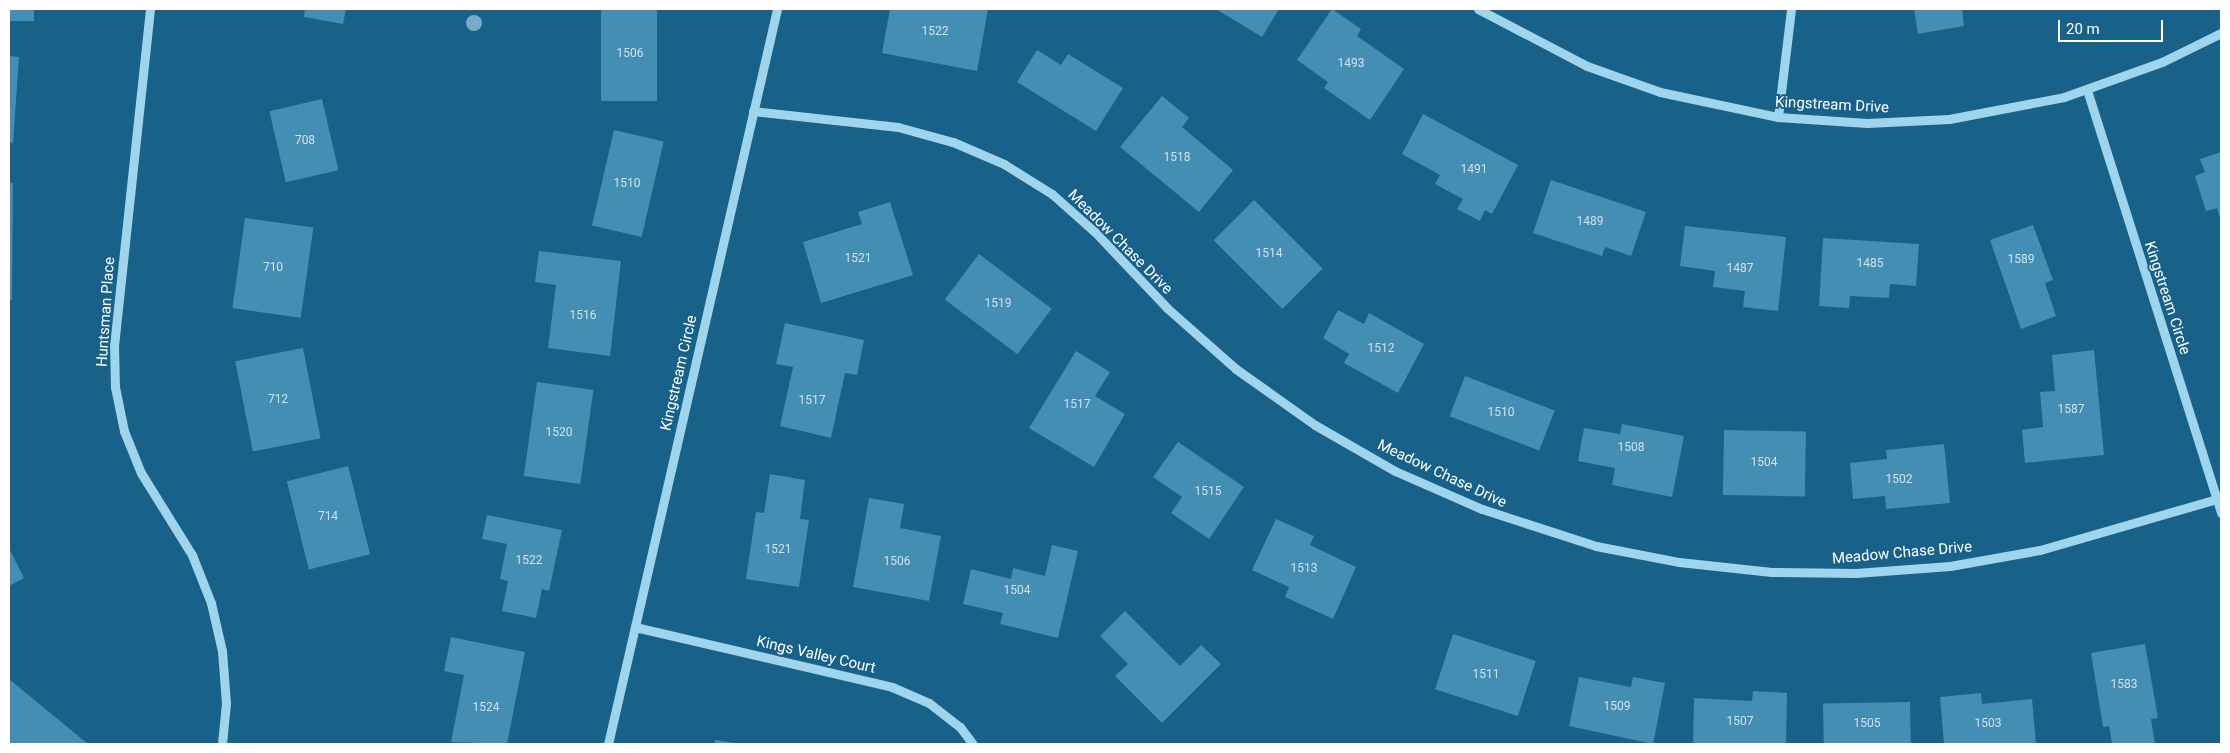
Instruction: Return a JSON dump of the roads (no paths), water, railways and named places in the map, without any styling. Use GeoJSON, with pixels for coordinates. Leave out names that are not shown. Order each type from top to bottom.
{"type":"FeatureCollection","features":[{"type":"Feature","properties":{"kind":"street","name":"Huntsman Place"},"geometry":{"type":"LineString","coordinates":[[150,9],[114,344],[115,388],[124,431],[141,473],[192,555],[211,603],[226,694],[222,744]]}},
{"type":"Feature","properties":{"kind":"street","name":"Kingstream Circle"},"geometry":{"type":"LineString","coordinates":[[608,744],[777,9]]}},
{"type":"Feature","properties":{"kind":"street","name":"Kingstream Drive"},"geometry":{"type":"LineString","coordinates":[[1478,9],[1587,66],[1660,92],[1778,117],[1867,123],[1949,119],[2087,90],[2221,33]]}},
{"type":"Feature","properties":{"kind":"street"},"geometry":{"type":"LineString","coordinates":[[1778,117],[1791,9]]}},
{"type":"Feature","properties":{"kind":"street","name":"Kingstream Circle"},"geometry":{"type":"LineString","coordinates":[[2087,90],[2221,513]]}},
{"type":"Feature","properties":{"kind":"street","name":"Meadow Chase Drive"},"geometry":{"type":"LineString","coordinates":[[753,111],[898,127],[953,142],[1004,164],[1074,213],[1167,308],[1236,369],[1315,425],[1396,471],[1482,509],[1596,546],[1716,566],[1856,574],[1950,566],[2040,550],[2217,499]]}},
{"type":"Feature","properties":{"kind":"street","name":"Kings Valley Court"},"geometry":{"type":"LineString","coordinates":[[635,628],[892,687],[929,703],[973,744]]}}]}
